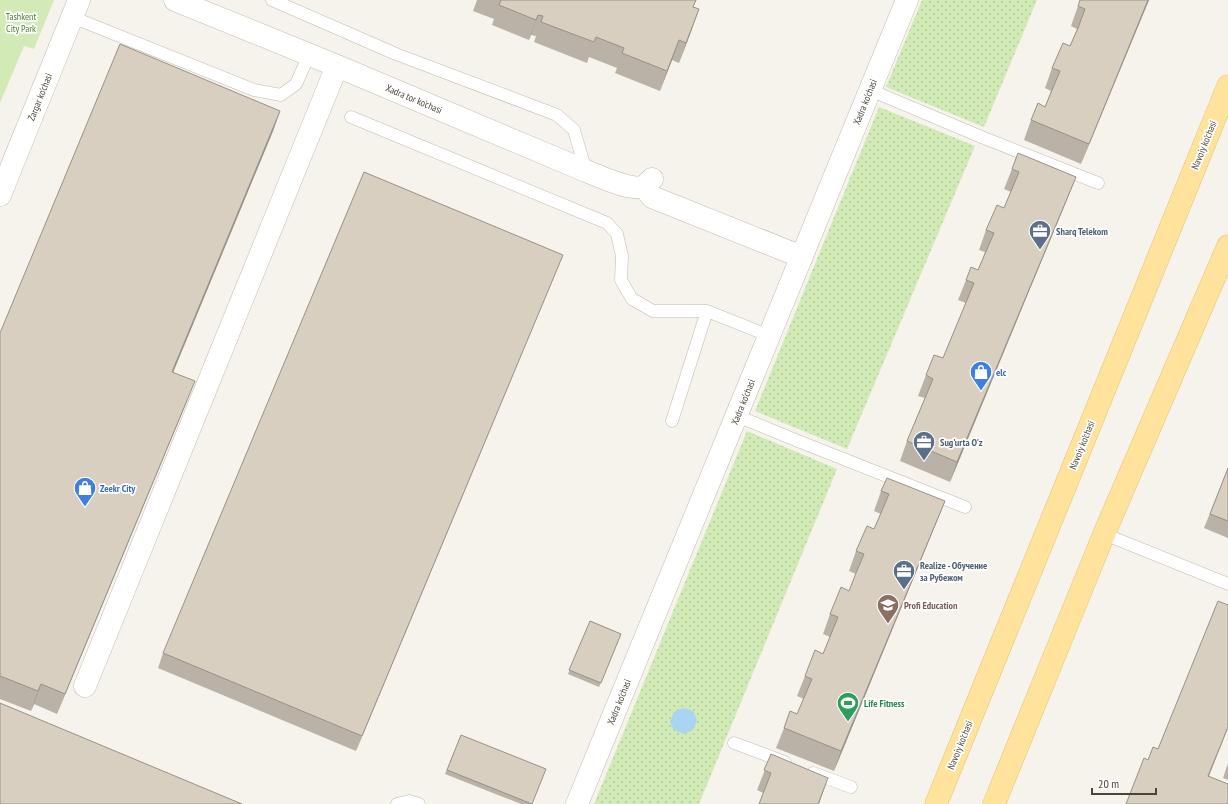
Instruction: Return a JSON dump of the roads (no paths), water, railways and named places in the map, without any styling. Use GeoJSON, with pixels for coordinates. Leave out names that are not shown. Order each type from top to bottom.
{"type":"FeatureCollection","features":[{"type":"Feature","properties":{"kind":"main road","name":"Navoiy ko'chasi"},"geometry":{"type":"LineString","coordinates":[[936,804],[1228,86]]}},
{"type":"Feature","properties":{"kind":"main road"},"geometry":{"type":"LineString","coordinates":[[994,804],[1104,534],[1228,246]]}},
{"type":"Feature","properties":{"kind":"street","name":"Xadra tor ko'chasi"},"geometry":{"type":"LineString","coordinates":[[176,0],[622,185],[634,187],[648,183],[652,197],[802,257]]}},
{"type":"Feature","properties":{"kind":"street","name":"Xadra ko'chasi"},"geometry":{"type":"LineString","coordinates":[[577,804],[907,0]]}},
{"type":"Feature","properties":{"kind":"street","name":"Zargar ko'chasi"},"geometry":{"type":"LineString","coordinates":[[0,195],[76,9]]}},
{"type":"Feature","properties":{"kind":"street"},"geometry":{"type":"LineString","coordinates":[[85,686],[337,66]]}},
{"type":"Feature","properties":{"kind":"lane"},"geometry":{"type":"LineString","coordinates":[[272,0],[396,54],[556,115],[574,130],[586,170]]}},
{"type":"Feature","properties":{"kind":"lane"},"geometry":{"type":"LineString","coordinates":[[76,9],[254,90],[281,95],[296,84],[309,55]]}},
{"type":"Feature","properties":{"kind":"lane"},"geometry":{"type":"LineString","coordinates":[[870,90],[984,138],[1098,183]]}},
{"type":"Feature","properties":{"kind":"lane"},"geometry":{"type":"LineString","coordinates":[[351,117],[607,223],[617,234],[622,256],[621,280],[632,299],[653,311],[707,311],[770,336]]}},
{"type":"Feature","properties":{"kind":"lane"},"geometry":{"type":"LineString","coordinates":[[672,421],[707,311]]}},
{"type":"Feature","properties":{"kind":"lane"},"geometry":{"type":"LineString","coordinates":[[737,416],[798,442],[965,507]]}},
{"type":"Feature","properties":{"kind":"lane"},"geometry":{"type":"LineString","coordinates":[[1104,534],[1228,584]]}},
{"type":"Feature","properties":{"kind":"lane"},"geometry":{"type":"LineString","coordinates":[[734,743],[851,787]]}},
{"type":"Feature","properties":{"kind":"lane"},"geometry":{"type":"LineString","coordinates":[[397,804],[409,801],[419,804]]}},
{"type":"Feature","properties":{"kind":"water"},"geometry":{"type":"Polygon","coordinates":[[[683,708],[693,711],[697,720],[693,730],[684,734],[674,730],[670,722],[674,712],[683,708]]]}},
{"type":"Feature","properties":{"kind":"place","name":"Sharq Telekom"},"geometry":{"type":"Point","coordinates":[1040,250]}},
{"type":"Feature","properties":{"kind":"place","name":"elc"},"geometry":{"type":"Point","coordinates":[981,392]}},
{"type":"Feature","properties":{"kind":"place","name":"Sug'urta O'z"},"geometry":{"type":"Point","coordinates":[924,462]}},
{"type":"Feature","properties":{"kind":"place","name":"Zeekr City"},"geometry":{"type":"Point","coordinates":[85,508]}},
{"type":"Feature","properties":{"kind":"place","name":"Realize - Обучение за Рубежом"},"geometry":{"type":"Point","coordinates":[904,590]}},
{"type":"Feature","properties":{"kind":"place","name":"Profi Education"},"geometry":{"type":"Point","coordinates":[888,624]}},
{"type":"Feature","properties":{"kind":"place","name":"Life Fitness"},"geometry":{"type":"Point","coordinates":[848,722]}},
{"type":"Feature","properties":{"kind":"park label","name":"Tashkent City Park"},"geometry":{"type":"Point","coordinates":[21,22]}}]}
